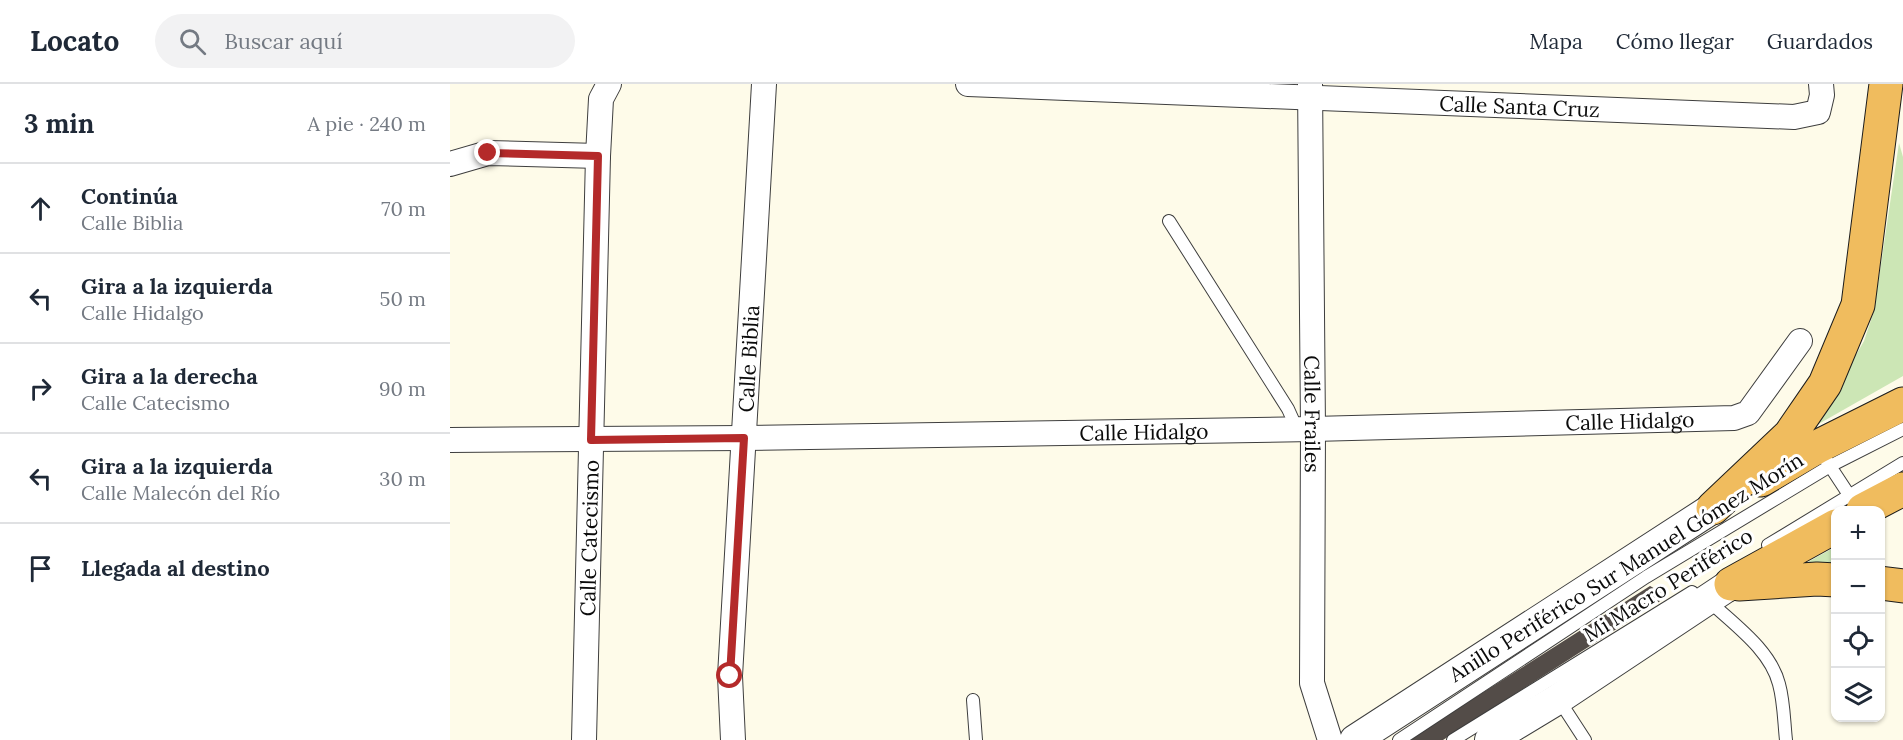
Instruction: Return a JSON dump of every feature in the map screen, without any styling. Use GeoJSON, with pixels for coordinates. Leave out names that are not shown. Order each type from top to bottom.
{"type":"FeatureCollection","features":[{"type":"Feature","properties":{"kind":"highway"},"geometry":{"type":"LineString","coordinates":[[1713,508],[1790,435],[1825,384],[1858,305],[1886,84]]}},
{"type":"Feature","properties":{"kind":"highway","name":"Anillo Periférico Sur Manuel Gómez Morín"},"geometry":{"type":"LineString","coordinates":[[1713,508],[1824,456],[1903,404]]}},
{"type":"Feature","properties":{"kind":"highway"},"geometry":{"type":"LineString","coordinates":[[1856,503],[1903,489]]}},
{"type":"Feature","properties":{"kind":"highway"},"geometry":{"type":"LineString","coordinates":[[1715,589],[1831,529]]}},
{"type":"Feature","properties":{"kind":"highway"},"geometry":{"type":"LineString","coordinates":[[1715,589],[1817,579],[1831,580]]}},
{"type":"Feature","properties":{"kind":"highway"},"geometry":{"type":"LineString","coordinates":[[1885,584],[1903,586]]}},
{"type":"Feature","properties":{"kind":"street","name":"Calle Catecismo"},"geometry":{"type":"LineString","coordinates":[[584,740],[587,698],[598,156],[602,99],[609,84]]}},
{"type":"Feature","properties":{"kind":"street","name":"Calle Biblia"},"geometry":{"type":"LineString","coordinates":[[733,740],[730,676],[764,84]]}},
{"type":"Feature","properties":{"kind":"street","name":"Calle Santa Cruz"},"geometry":{"type":"LineString","coordinates":[[968,84],[1310,91],[1794,117],[1818,112],[1822,95],[1821,84]]}},
{"type":"Feature","properties":{"kind":"street","name":"Calle Frailes"},"geometry":{"type":"LineString","coordinates":[[1310,91],[1305,429],[1312,684],[1330,740]]}},
{"type":"Feature","properties":{"kind":"street"},"geometry":{"type":"LineString","coordinates":[[450,164],[488,153],[598,156]]}},
{"type":"Feature","properties":{"kind":"street","name":"Calle Hidalgo"},"geometry":{"type":"LineString","coordinates":[[450,440],[591,440],[1305,429],[1734,418],[1748,413],[1800,341]]}},
{"type":"Feature","properties":{"kind":"street","name":"Anillo Periférico Sur Manuel Gómez Morín"},"geometry":{"type":"LineString","coordinates":[[1355,740],[1713,508]]}},
{"type":"Feature","properties":{"kind":"street"},"geometry":{"type":"LineString","coordinates":[[1490,740],[1558,699],[1715,589]]}},
{"type":"Feature","properties":{"kind":"lane"},"geometry":{"type":"LineString","coordinates":[[1169,221],[1288,409],[1305,429]]}},
{"type":"Feature","properties":{"kind":"lane","name":"Mi Macro Periférico"},"geometry":{"type":"LineString","coordinates":[[1399,740],[1824,456],[1903,429]]}},
{"type":"Feature","properties":{"kind":"lane"},"geometry":{"type":"LineString","coordinates":[[1824,456],[1856,503]]}},
{"type":"Feature","properties":{"kind":"lane","name":"Mi Macro Periférico"},"geometry":{"type":"LineString","coordinates":[[1758,552],[1856,503],[1903,463]]}},
{"type":"Feature","properties":{"kind":"lane"},"geometry":{"type":"LineString","coordinates":[[1715,589],[1768,660],[1779,684],[1786,740]]}},
{"type":"Feature","properties":{"kind":"lane","name":"Mi Macro Periférico"},"geometry":{"type":"LineString","coordinates":[[1453,740],[1715,589]]}},
{"type":"Feature","properties":{"kind":"lane"},"geometry":{"type":"LineString","coordinates":[[1558,699],[1586,740]]}},
{"type":"Feature","properties":{"kind":"lane"},"geometry":{"type":"LineString","coordinates":[[973,700],[976,740]]}},
{"type":"Feature","properties":{"kind":"green space"},"geometry":{"type":"Polygon","coordinates":[[[1899,143],[1903,157],[1903,376],[1815,426],[1864,341],[1874,311],[1899,143]]]}},
{"type":"Feature","properties":{"kind":"green space"},"geometry":{"type":"Polygon","coordinates":[[[1831,549],[1831,565],[1797,568],[1831,549]]]}},
{"type":"Feature","properties":{"kind":"building"},"geometry":{"type":"Polygon","coordinates":[[[1650,586],[1668,596],[1443,740],[1408,740],[1650,586]]]}},
{"type":"Feature","properties":{"kind":"route"},"geometry":{"type":"LineString","coordinates":[[488,153],[598,156],[591,440],[744,438],[730,676]]}}]}
